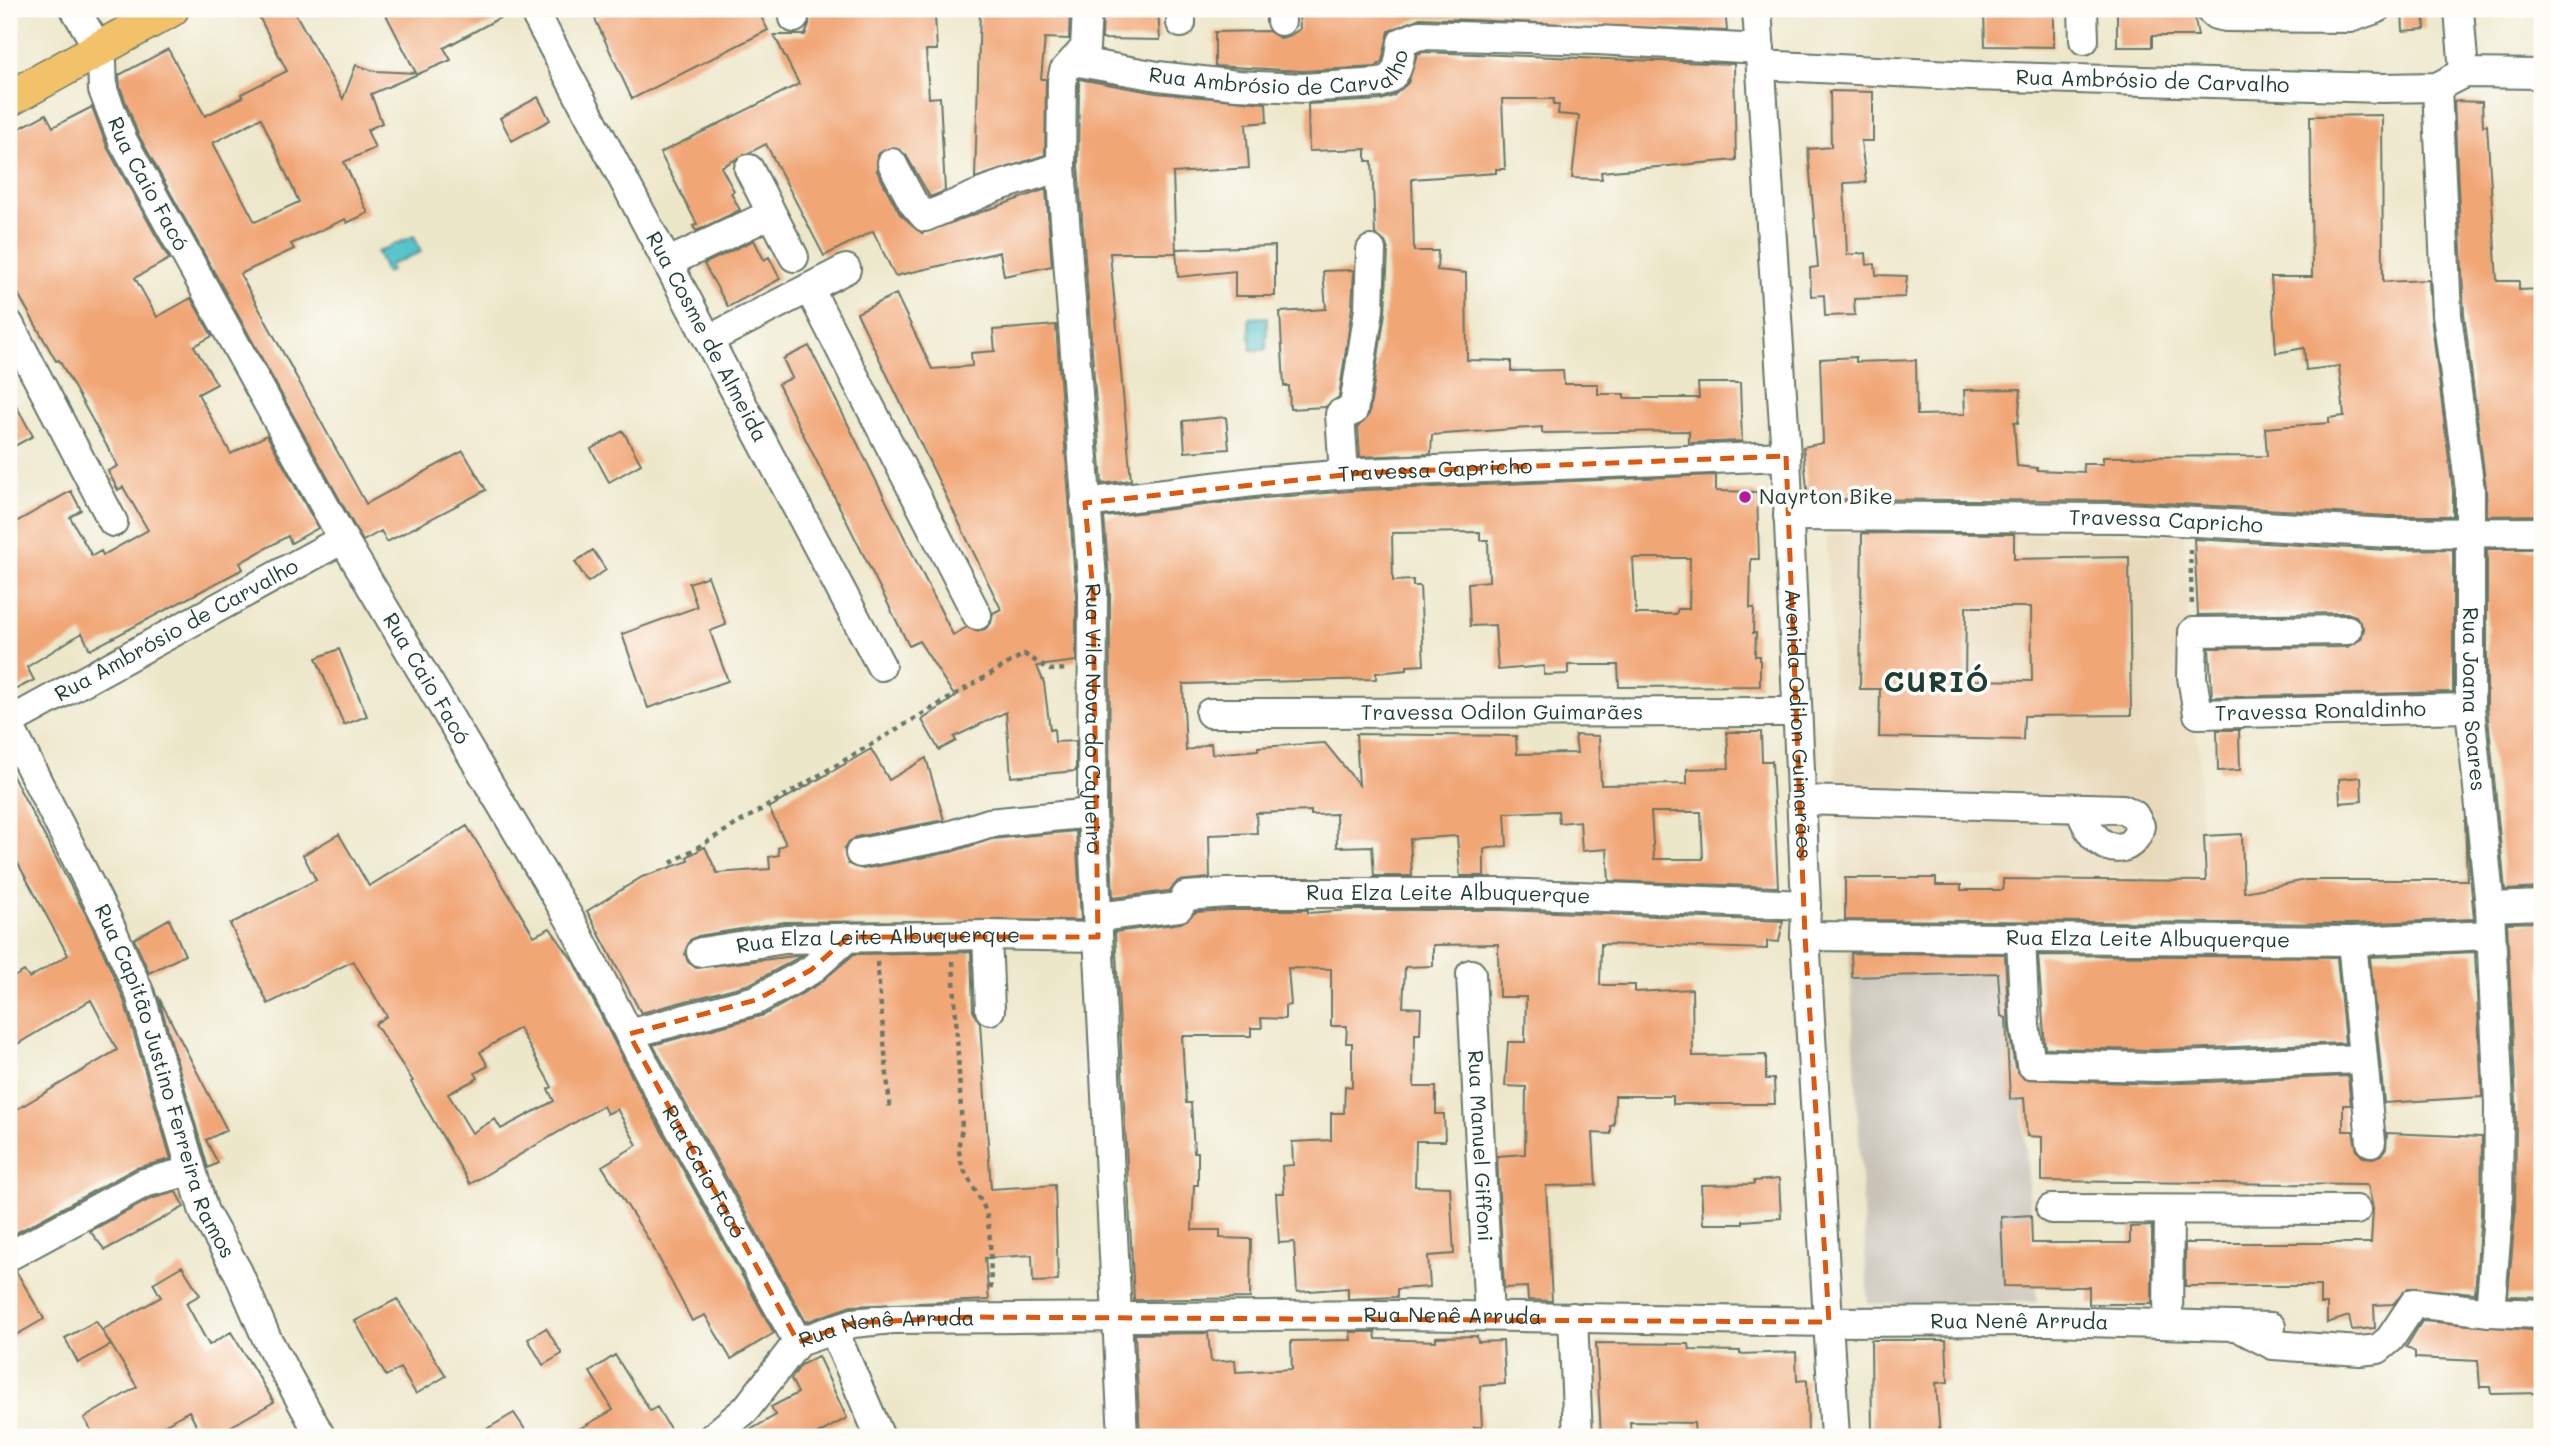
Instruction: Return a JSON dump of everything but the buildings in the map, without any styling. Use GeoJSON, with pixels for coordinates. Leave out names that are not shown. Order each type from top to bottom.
{"type":"FeatureCollection","features":[{"type":"Feature","properties":{"kind":"main road"},"geometry":{"type":"LineString","coordinates":[[9,99],[171,9]]}},
{"type":"Feature","properties":{"kind":"street","name":"Rua Caio Facó"},"geometry":{"type":"LineString","coordinates":[[75,9],[98,48],[103,90],[123,141],[343,539],[572,923],[629,1034],[798,1342]]}},
{"type":"Feature","properties":{"kind":"street","name":"Rua Vila Nova do Cajueiro"},"geometry":{"type":"LineString","coordinates":[[1087,9],[1085,47],[1062,80],[1060,167],[1093,592],[1093,813],[1123,1437]]}},
{"type":"Feature","properties":{"kind":"street","name":"Avenida Odilon Guimarães"},"geometry":{"type":"LineString","coordinates":[[1758,9],[1786,456],[1806,905],[1805,936],[1835,1437]]}},
{"type":"Feature","properties":{"kind":"street"},"geometry":{"type":"LineString","coordinates":[[2083,9],[2084,40]]}},
{"type":"Feature","properties":{"kind":"street"},"geometry":{"type":"LineString","coordinates":[[2209,9],[2216,15],[2226,17],[2336,18],[2350,18],[2376,9]]}},
{"type":"Feature","properties":{"kind":"street"},"geometry":{"type":"LineString","coordinates":[[2459,9],[2464,73]]}},
{"type":"Feature","properties":{"kind":"street","name":"Rua Cosme de Almeida"},"geometry":{"type":"LineString","coordinates":[[535,10],[881,666]]}},
{"type":"Feature","properties":{"kind":"street","name":"Rua Ambrósio de Carvalho"},"geometry":{"type":"LineString","coordinates":[[1073,61],[1158,76],[1237,85],[1303,88],[1380,83],[1392,79],[1396,74],[1402,43],[1407,38],[1420,35],[1597,40],[1972,76],[2437,87],[2464,73],[2542,74]]}},
{"type":"Feature","properties":{"kind":"street","name":"Rua Joana Soares"},"geometry":{"type":"LineString","coordinates":[[2437,87],[2447,315],[2470,490],[2470,708],[2490,907],[2499,1104],[2498,1215],[2490,1312]]}},
{"type":"Feature","properties":{"kind":"street"},"geometry":{"type":"LineString","coordinates":[[892,163],[913,203],[925,217],[996,187],[1060,167]]}},
{"type":"Feature","properties":{"kind":"street"},"geometry":{"type":"LineString","coordinates":[[749,169],[794,257]]}},
{"type":"Feature","properties":{"kind":"street"},"geometry":{"type":"LineString","coordinates":[[669,262],[771,214]]}},
{"type":"Feature","properties":{"kind":"street"},"geometry":{"type":"LineString","coordinates":[[1344,474],[1340,414],[1353,411],[1354,406],[1369,310],[1371,250]]}},
{"type":"Feature","properties":{"kind":"street"},"geometry":{"type":"LineString","coordinates":[[710,339],[846,270]]}},
{"type":"Feature","properties":{"kind":"street"},"geometry":{"type":"LineString","coordinates":[[809,288],[977,615]]}},
{"type":"Feature","properties":{"kind":"street"},"geometry":{"type":"LineString","coordinates":[[9,324],[113,522]]}},
{"type":"Feature","properties":{"kind":"street","name":"Travessa Capricho"},"geometry":{"type":"LineString","coordinates":[[1084,503],[1344,474],[1786,456]]}},
{"type":"Feature","properties":{"kind":"street","name":"Travessa Capricho"},"geometry":{"type":"LineString","coordinates":[[1788,516],[2126,518],[2375,532],[2542,531]]}},
{"type":"Feature","properties":{"kind":"street","name":"Rua Ambrósio de Carvalho"},"geometry":{"type":"LineString","coordinates":[[9,723],[343,539]]}},
{"type":"Feature","properties":{"kind":"street"},"geometry":{"type":"LineString","coordinates":[[2193,632],[2347,630]]}},
{"type":"Feature","properties":{"kind":"street","name":"Travessa Ronaldinho"},"geometry":{"type":"LineString","coordinates":[[2193,632],[2192,677],[2198,714],[2470,708]]}},
{"type":"Feature","properties":{"kind":"street","name":"Travessa Odilon Guimarães"},"geometry":{"type":"LineString","coordinates":[[1210,713],[1796,712]]}},
{"type":"Feature","properties":{"kind":"street","name":"Rua Capitão Justino Ferreira Ramos"},"geometry":{"type":"LineString","coordinates":[[9,723],[107,919],[140,994],[204,1212],[238,1272],[267,1339],[321,1437]]}},
{"type":"Feature","properties":{"kind":"street"},"geometry":{"type":"LineString","coordinates":[[1801,800],[2080,808]]}},
{"type":"Feature","properties":{"kind":"street"},"geometry":{"type":"LineString","coordinates":[[860,853],[948,836],[989,823],[1093,813]]}},
{"type":"Feature","properties":{"kind":"street","name":"Rua Elza Leite Albuquerque"},"geometry":{"type":"LineString","coordinates":[[701,953],[785,939],[987,935],[1098,927],[1180,907],[1186,896],[1228,893],[1502,893],[1806,905]]}},
{"type":"Feature","properties":{"kind":"street"},"geometry":{"type":"LineString","coordinates":[[2490,907],[2542,905]]}},
{"type":"Feature","properties":{"kind":"street"},"geometry":{"type":"LineString","coordinates":[[987,935],[990,1010]]}},
{"type":"Feature","properties":{"kind":"street","name":"Rua Elza Leite Albuquerque"},"geometry":{"type":"LineString","coordinates":[[1805,936],[2352,941],[2491,935]]}},
{"type":"Feature","properties":{"kind":"street"},"geometry":{"type":"LineString","coordinates":[[629,1034],[756,1000],[811,971],[862,937]]}},
{"type":"Feature","properties":{"kind":"street"},"geometry":{"type":"LineString","coordinates":[[2021,937],[2025,1026],[2031,1064],[2156,1067],[2362,1059]]}},
{"type":"Feature","properties":{"kind":"street"},"geometry":{"type":"LineString","coordinates":[[2352,941],[2371,1142]]}},
{"type":"Feature","properties":{"kind":"street","name":"Rua Manuel Giffoni"},"geometry":{"type":"LineString","coordinates":[[1471,974],[1489,1316]]}},
{"type":"Feature","properties":{"kind":"street"},"geometry":{"type":"LineString","coordinates":[[9,1256],[144,1183],[191,1171]]}},
{"type":"Feature","properties":{"kind":"street"},"geometry":{"type":"LineString","coordinates":[[2051,1209],[2356,1210]]}},
{"type":"Feature","properties":{"kind":"street"},"geometry":{"type":"LineString","coordinates":[[2168,1323],[2169,1210]]}},
{"type":"Feature","properties":{"kind":"street","name":"Rua Nenê Arruda"},"geometry":{"type":"LineString","coordinates":[[2239,1326],[2273,1345],[2360,1351],[2378,1349],[2390,1339],[2414,1303],[2490,1312],[2542,1314]]}},
{"type":"Feature","properties":{"kind":"street","name":"Rua Nenê Arruda"},"geometry":{"type":"LineString","coordinates":[[713,1437],[746,1409],[798,1342],[853,1323],[893,1319],[1489,1316],[1829,1322],[2168,1323],[2271,1327]]}},
{"type":"Feature","properties":{"kind":"street"},"geometry":{"type":"LineString","coordinates":[[1573,1317],[1578,1437]]}},
{"type":"Feature","properties":{"kind":"street"},"geometry":{"type":"LineString","coordinates":[[833,1329],[880,1437]]}},
{"type":"Feature","properties":{"kind":"path"},"geometry":{"type":"LineString","coordinates":[[2189,523],[2193,632]]}},
{"type":"Feature","properties":{"kind":"path"},"geometry":{"type":"LineString","coordinates":[[671,863],[1024,654],[1050,670],[1094,669]]}},
{"type":"Feature","properties":{"kind":"path"},"geometry":{"type":"LineString","coordinates":[[951,936],[962,1130],[958,1141],[966,1181],[975,1191],[987,1216],[992,1317]]}},
{"type":"Feature","properties":{"kind":"path"},"geometry":{"type":"LineString","coordinates":[[862,937],[890,1109]]}},
{"type":"Feature","properties":{"kind":"highlighted area"},"geometry":{"type":"Polygon","coordinates":[[[1786,456],[1805,936],[1829,1322],[970,1317],[853,1323],[798,1342],[629,1034],[756,1000],[811,970],[848,937],[1098,937],[1093,592],[1085,503],[1362,473],[1786,456]]]}},
{"type":"Feature","properties":{"kind":"shaded area"},"geometry":{"type":"Polygon","coordinates":[[[1836,533],[2184,535],[2194,722],[2199,751],[2202,876],[1840,878],[1827,538],[1836,533]]]}},
{"type":"Feature","properties":{"kind":"shaded area"},"geometry":{"type":"Polygon","coordinates":[[[2018,944],[2024,1125],[2037,1302],[1868,1304],[1849,951],[2018,944]]]}},
{"type":"Feature","properties":{"kind":"water"},"geometry":{"type":"Polygon","coordinates":[[[414,236],[421,252],[389,265],[391,271],[386,273],[377,252],[414,236]]]}},
{"type":"Feature","properties":{"kind":"water"},"geometry":{"type":"Polygon","coordinates":[[[1267,317],[1266,350],[1251,350],[1249,318],[1267,317]]]}},
{"type":"Feature","properties":{"kind":"place","name":"Nayrton Bike"},"geometry":{"type":"Point","coordinates":[1745,497]}},
{"type":"Feature","properties":{"kind":"district","name":"CURIÓ"},"geometry":{"type":"Point","coordinates":[1937,682]}}]}
